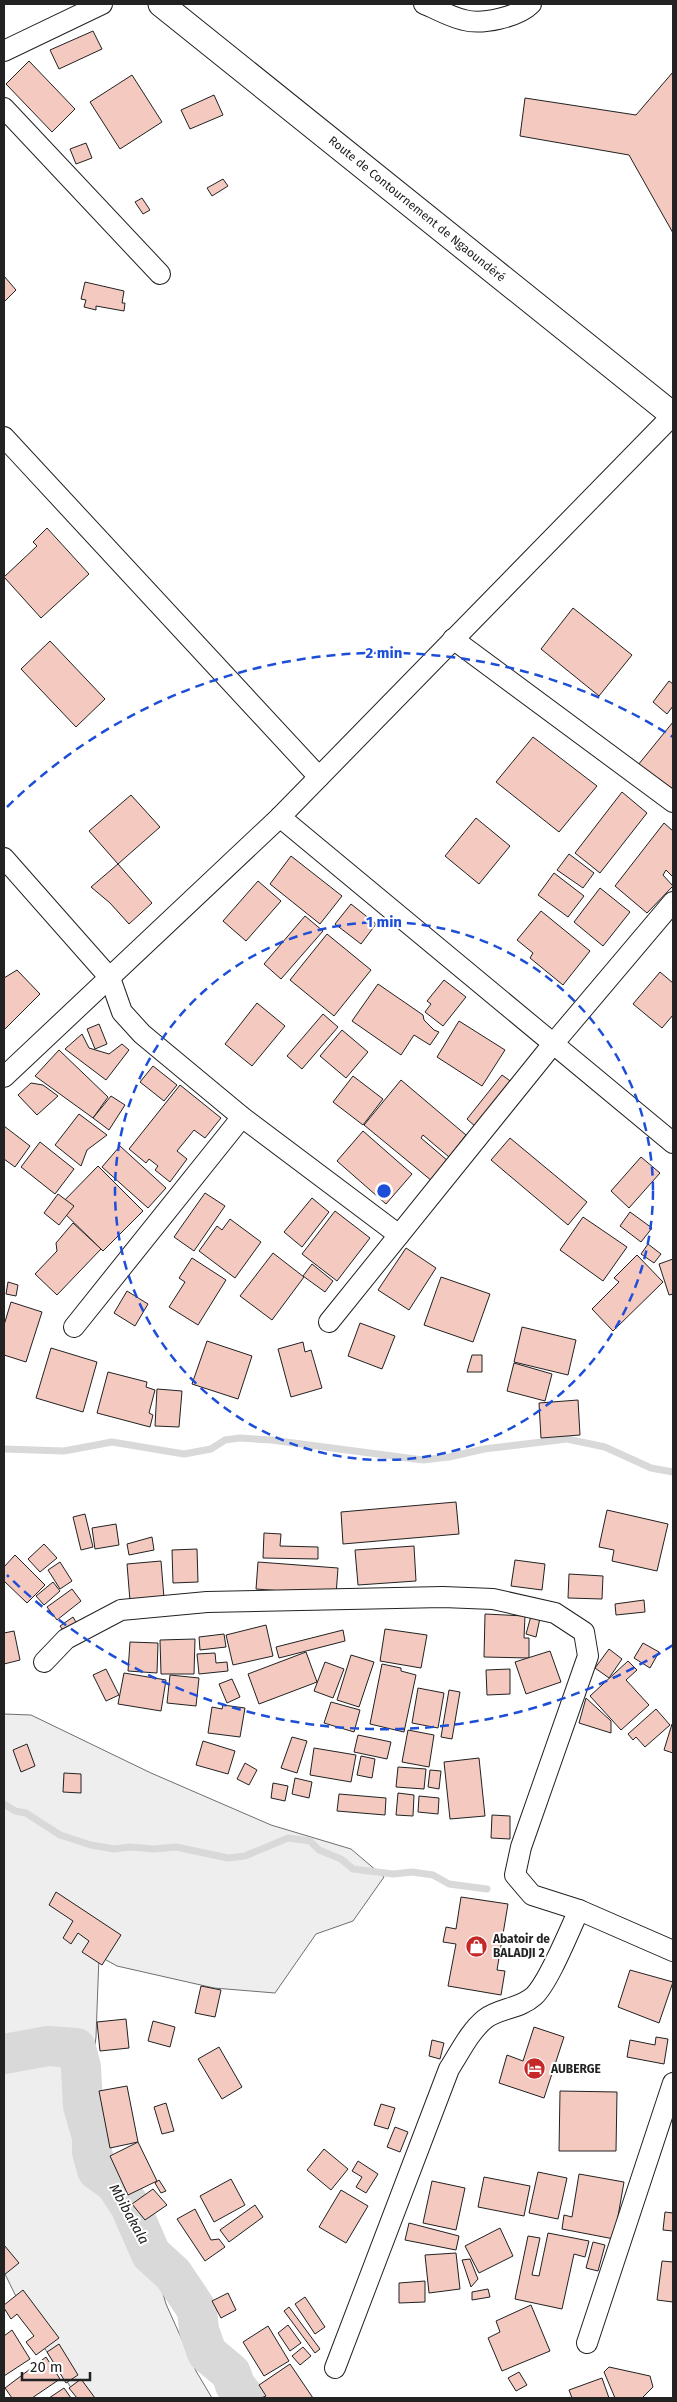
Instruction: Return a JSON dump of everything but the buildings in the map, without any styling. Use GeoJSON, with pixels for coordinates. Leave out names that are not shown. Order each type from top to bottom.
{"type":"FeatureCollection","features":[{"type":"Feature","properties":{"kind":"street"},"geometry":{"type":"LineString","coordinates":[[4,51],[102,4]]}},
{"type":"Feature","properties":{"kind":"street","name":"Route de Contournement de Ngaoundéré"},"geometry":{"type":"LineString","coordinates":[[161,4],[673,415]]}},
{"type":"Feature","properties":{"kind":"street"},"geometry":{"type":"LineString","coordinates":[[424,4],[465,21],[499,20],[526,9],[531,4]]}},
{"type":"Feature","properties":{"kind":"street"},"geometry":{"type":"LineString","coordinates":[[4,108],[160,274]]}},
{"type":"Feature","properties":{"kind":"street"},"geometry":{"type":"LineString","coordinates":[[4,1077],[280,817],[673,415]]}},
{"type":"Feature","properties":{"kind":"street"},"geometry":{"type":"LineString","coordinates":[[4,437],[320,777]]}},
{"type":"Feature","properties":{"kind":"street"},"geometry":{"type":"LineString","coordinates":[[454,640],[673,802]]}},
{"type":"Feature","properties":{"kind":"street"},"geometry":{"type":"LineString","coordinates":[[280,817],[673,1143]]}},
{"type":"Feature","properties":{"kind":"street"},"geometry":{"type":"LineString","coordinates":[[4,858],[110,978],[122,1012],[142,1034],[242,1117],[399,1235]]}},
{"type":"Feature","properties":{"kind":"street"},"geometry":{"type":"LineString","coordinates":[[329,1322],[553,1044],[673,902]]}},
{"type":"Feature","properties":{"kind":"street"},"geometry":{"type":"LineString","coordinates":[[74,1327],[242,1117]]}},
{"type":"Feature","properties":{"kind":"street"},"geometry":{"type":"LineString","coordinates":[[44,1662],[66,1639],[121,1610],[207,1602],[443,1597],[493,1599],[555,1613],[584,1632],[588,1656],[521,1847],[515,1875],[532,1895],[578,1910],[673,1951]]}},
{"type":"Feature","properties":{"kind":"street"},"geometry":{"type":"LineString","coordinates":[[335,2368],[450,2069],[467,2040],[486,2018],[521,2006],[535,1995],[556,1960],[578,1910]]}},
{"type":"Feature","properties":{"kind":"street"},"geometry":{"type":"LineString","coordinates":[[587,2343],[673,2083]]}},
{"type":"Feature","properties":{"kind":"shaded area","name":"Mbibakala"},"geometry":{"type":"Polygon","coordinates":[[[4,1714],[31,1715],[151,1773],[271,1825],[351,1849],[384,1877],[353,1921],[316,1934],[275,1993],[214,1988],[117,1966],[99,1956],[96,2037],[79,2171],[139,2211],[166,2304],[196,2371],[212,2398],[78,2398],[33,2331],[4,2272],[4,1714]]]}},
{"type":"Feature","properties":{"kind":"waterway"},"geometry":{"type":"LineString","coordinates":[[4,1449],[64,1451],[112,1442],[184,1454],[211,1449],[225,1440],[240,1438],[271,1440],[423,1460],[449,1457],[484,1449],[567,1439],[605,1447],[651,1468],[673,1472]]}},
{"type":"Feature","properties":{"kind":"waterway"},"geometry":{"type":"LineString","coordinates":[[4,1804],[15,1811],[26,1813],[60,1835],[91,1845],[114,1849],[176,1847],[228,1858],[245,1856],[288,1838],[310,1841],[319,1850],[341,1859],[353,1869],[393,1874],[412,1872],[433,1875],[449,1884],[487,1889]]}},
{"type":"Feature","properties":{"kind":"waterway","name":"Mbibakala"},"geometry":{"type":"LineString","coordinates":[[4,2054],[48,2046],[76,2048],[81,2067],[83,2106],[92,2137],[92,2152],[97,2170],[115,2183],[130,2206],[151,2254],[173,2274],[197,2310],[199,2330],[207,2353],[231,2373],[235,2385],[245,2398]]}},
{"type":"Feature","properties":{"kind":"place","name":"Abatoir de BALADJI 2"},"geometry":{"type":"Point","coordinates":[477,1946]}},
{"type":"Feature","properties":{"kind":"place","name":"AUBERGE"},"geometry":{"type":"Point","coordinates":[535,2069]}}]}
